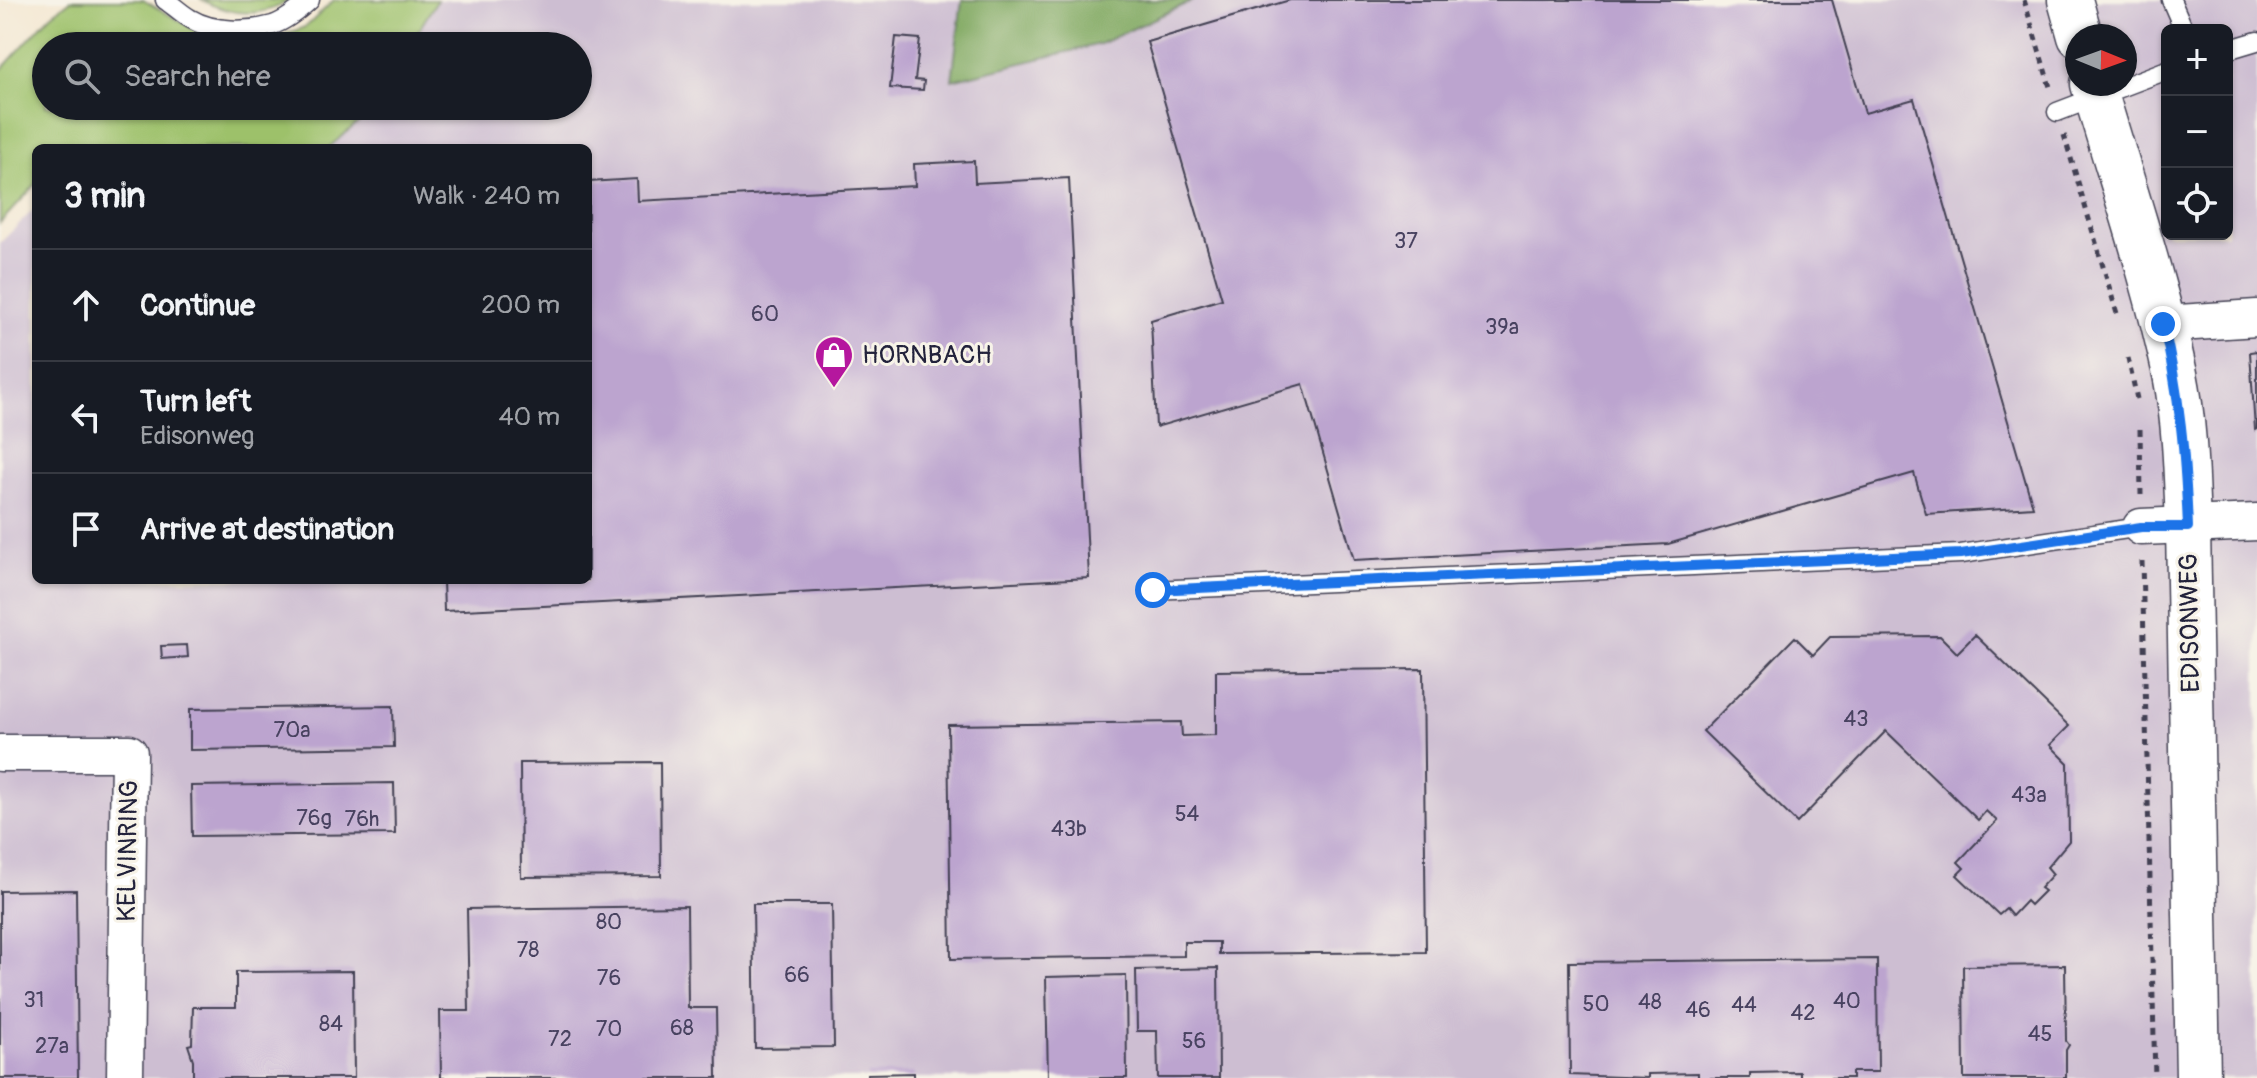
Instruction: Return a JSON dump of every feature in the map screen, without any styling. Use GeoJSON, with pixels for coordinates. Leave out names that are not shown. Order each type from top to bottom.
{"type":"FeatureCollection","features":[{"type":"Feature","properties":{"kind":"street"},"geometry":{"type":"LineString","coordinates":[[2070,0],[2077,24]]}},
{"type":"Feature","properties":{"kind":"street","name":"EDISONWEG"},"geometry":{"type":"LineString","coordinates":[[2083,98],[2163,324],[2184,436],[2198,1078]]}},
{"type":"Feature","properties":{"kind":"street"},"geometry":{"type":"LineString","coordinates":[[2163,324],[2257,318]]}},
{"type":"Feature","properties":{"kind":"street"},"geometry":{"type":"LineString","coordinates":[[2141,527],[2257,522]]}},
{"type":"Feature","properties":{"kind":"street","name":"KELVINRING"},"geometry":{"type":"LineString","coordinates":[[0,753],[129,753],[125,1078]]}},
{"type":"Feature","properties":{"kind":"lane"},"geometry":{"type":"LineString","coordinates":[[165,0],[193,21],[223,29],[249,29],[274,25],[310,0]]}},
{"type":"Feature","properties":{"kind":"lane"},"geometry":{"type":"LineString","coordinates":[[2171,0],[2181,24]]}},
{"type":"Feature","properties":{"kind":"lane"},"geometry":{"type":"LineString","coordinates":[[2233,48],[2257,41]]}},
{"type":"Feature","properties":{"kind":"lane"},"geometry":{"type":"LineString","coordinates":[[2083,98],[2161,72]]}},
{"type":"Feature","properties":{"kind":"lane"},"geometry":{"type":"LineString","coordinates":[[1153,590],[1961,554],[2141,527]]}},
{"type":"Feature","properties":{"kind":"shaded area"},"geometry":{"type":"Polygon","coordinates":[[[411,0],[2257,0],[2257,1078],[0,1078],[0,243],[32,211],[32,584],[592,584],[592,144],[333,144],[346,120],[592,120],[592,32],[394,32],[411,0]]]}},
{"type":"Feature","properties":{"kind":"green space"},"geometry":{"type":"Polygon","coordinates":[[[71,0],[143,0],[204,32],[36,32],[71,0]]]}},
{"type":"Feature","properties":{"kind":"green space"},"geometry":{"type":"Polygon","coordinates":[[[202,0],[290,0],[269,10],[246,13],[223,9],[202,0]]]}},
{"type":"Feature","properties":{"kind":"green space"},"geometry":{"type":"Polygon","coordinates":[[[334,0],[437,0],[418,32],[292,32],[307,26],[334,0]]]}},
{"type":"Feature","properties":{"kind":"green space"},"geometry":{"type":"Polygon","coordinates":[[[962,0],[1194,0],[1100,44],[952,80],[962,0]]]}},
{"type":"Feature","properties":{"kind":"green space"},"geometry":{"type":"Polygon","coordinates":[[[32,36],[32,120],[361,120],[333,144],[32,144],[32,188],[0,223],[0,71],[32,36]]]}},
{"type":"Feature","properties":{"kind":"building"},"geometry":{"type":"Polygon","coordinates":[[[1290,0],[1832,0],[1865,113],[1914,99],[2033,507],[1926,514],[1914,473],[1668,544],[1354,560],[1303,384],[1156,427],[1151,320],[1222,299],[1147,42],[1290,0]]]}},
{"type":"Feature","properties":{"kind":"building"},"geometry":{"type":"Polygon","coordinates":[[[896,37],[920,39],[915,80],[924,81],[923,90],[890,88],[896,37]]]}},
{"type":"Feature","properties":{"kind":"building","name":"HORNBACH"},"geometry":{"type":"Polygon","coordinates":[[[974,161],[975,183],[1069,178],[1089,578],[444,611],[443,584],[592,584],[592,182],[637,179],[638,201],[915,186],[914,164],[974,161]]]}},
{"type":"Feature","properties":{"kind":"building"},"geometry":{"type":"Polygon","coordinates":[[[2257,351],[2257,429],[2255,430],[2250,352],[2257,351]]]}},
{"type":"Feature","properties":{"kind":"building"},"geometry":{"type":"Polygon","coordinates":[[[1975,635],[2069,726],[2050,745],[2068,763],[2069,841],[2047,867],[2053,874],[2040,888],[2044,891],[2030,905],[2026,901],[2012,916],[2006,909],[1999,915],[1957,875],[1964,868],[1958,862],[1997,821],[1986,811],[1978,820],[1886,731],[1797,823],[1703,731],[1795,637],[1813,655],[1830,637],[1940,636],[1957,653],[1975,635]]]}},
{"type":"Feature","properties":{"kind":"building"},"geometry":{"type":"Polygon","coordinates":[[[187,645],[188,657],[162,659],[161,646],[187,645]]]}},
{"type":"Feature","properties":{"kind":"building"},"geometry":{"type":"Polygon","coordinates":[[[1423,669],[1426,952],[1219,954],[1219,942],[1184,942],[1184,956],[951,959],[948,725],[1181,722],[1182,736],[1216,735],[1216,671],[1423,669]]]}},
{"type":"Feature","properties":{"kind":"building"},"geometry":{"type":"Polygon","coordinates":[[[393,706],[394,747],[190,750],[190,709],[393,706]]]}},
{"type":"Feature","properties":{"kind":"building"},"geometry":{"type":"Polygon","coordinates":[[[660,762],[661,876],[521,877],[520,763],[660,762]]]}},
{"type":"Feature","properties":{"kind":"building"},"geometry":{"type":"Polygon","coordinates":[[[394,783],[395,834],[192,836],[191,786],[394,783]]]}},
{"type":"Feature","properties":{"kind":"building"},"geometry":{"type":"Polygon","coordinates":[[[76,890],[78,1078],[0,1078],[0,891],[76,890]]]}},
{"type":"Feature","properties":{"kind":"building"},"geometry":{"type":"Polygon","coordinates":[[[753,904],[832,904],[834,1047],[755,1048],[753,904]]]}},
{"type":"Feature","properties":{"kind":"building"},"geometry":{"type":"Polygon","coordinates":[[[687,906],[688,1008],[716,1008],[717,1078],[441,1078],[440,1011],[469,1011],[467,909],[687,906]]]}},
{"type":"Feature","properties":{"kind":"building"},"geometry":{"type":"Polygon","coordinates":[[[1877,959],[1878,1072],[1852,1072],[1852,1078],[1800,1078],[1800,1072],[1750,1073],[1750,1078],[1698,1078],[1698,1073],[1648,1074],[1648,1078],[1570,1075],[1569,962],[1877,959]]]}},
{"type":"Feature","properties":{"kind":"building"},"geometry":{"type":"Polygon","coordinates":[[[2065,965],[2066,1041],[2069,1045],[2066,1050],[2066,1078],[1964,1078],[1963,966],[2065,965]]]}},
{"type":"Feature","properties":{"kind":"building"},"geometry":{"type":"Polygon","coordinates":[[[1218,968],[1219,1078],[1158,1078],[1157,1031],[1137,1031],[1136,970],[1218,968]]]}},
{"type":"Feature","properties":{"kind":"building"},"geometry":{"type":"Polygon","coordinates":[[[353,971],[354,1078],[193,1078],[193,1060],[188,1045],[192,1044],[193,1007],[236,1007],[236,972],[353,971]]]}},
{"type":"Feature","properties":{"kind":"building"},"geometry":{"type":"Polygon","coordinates":[[[1126,975],[1127,1078],[1048,1078],[1046,977],[1126,975]]]}},
{"type":"Feature","properties":{"kind":"building"},"geometry":{"type":"Polygon","coordinates":[[[914,1073],[914,1078],[867,1078],[867,1074],[914,1073]]]}},
{"type":"Feature","properties":{"kind":"place","name":"HORNBACH"},"geometry":{"type":"Point","coordinates":[834,389]}},
{"type":"Feature","properties":{"kind":"route"},"geometry":{"type":"LineString","coordinates":[[1153,590],[1961,554],[2141,527],[2188,527],[2184,436],[2163,324]]}}]}
